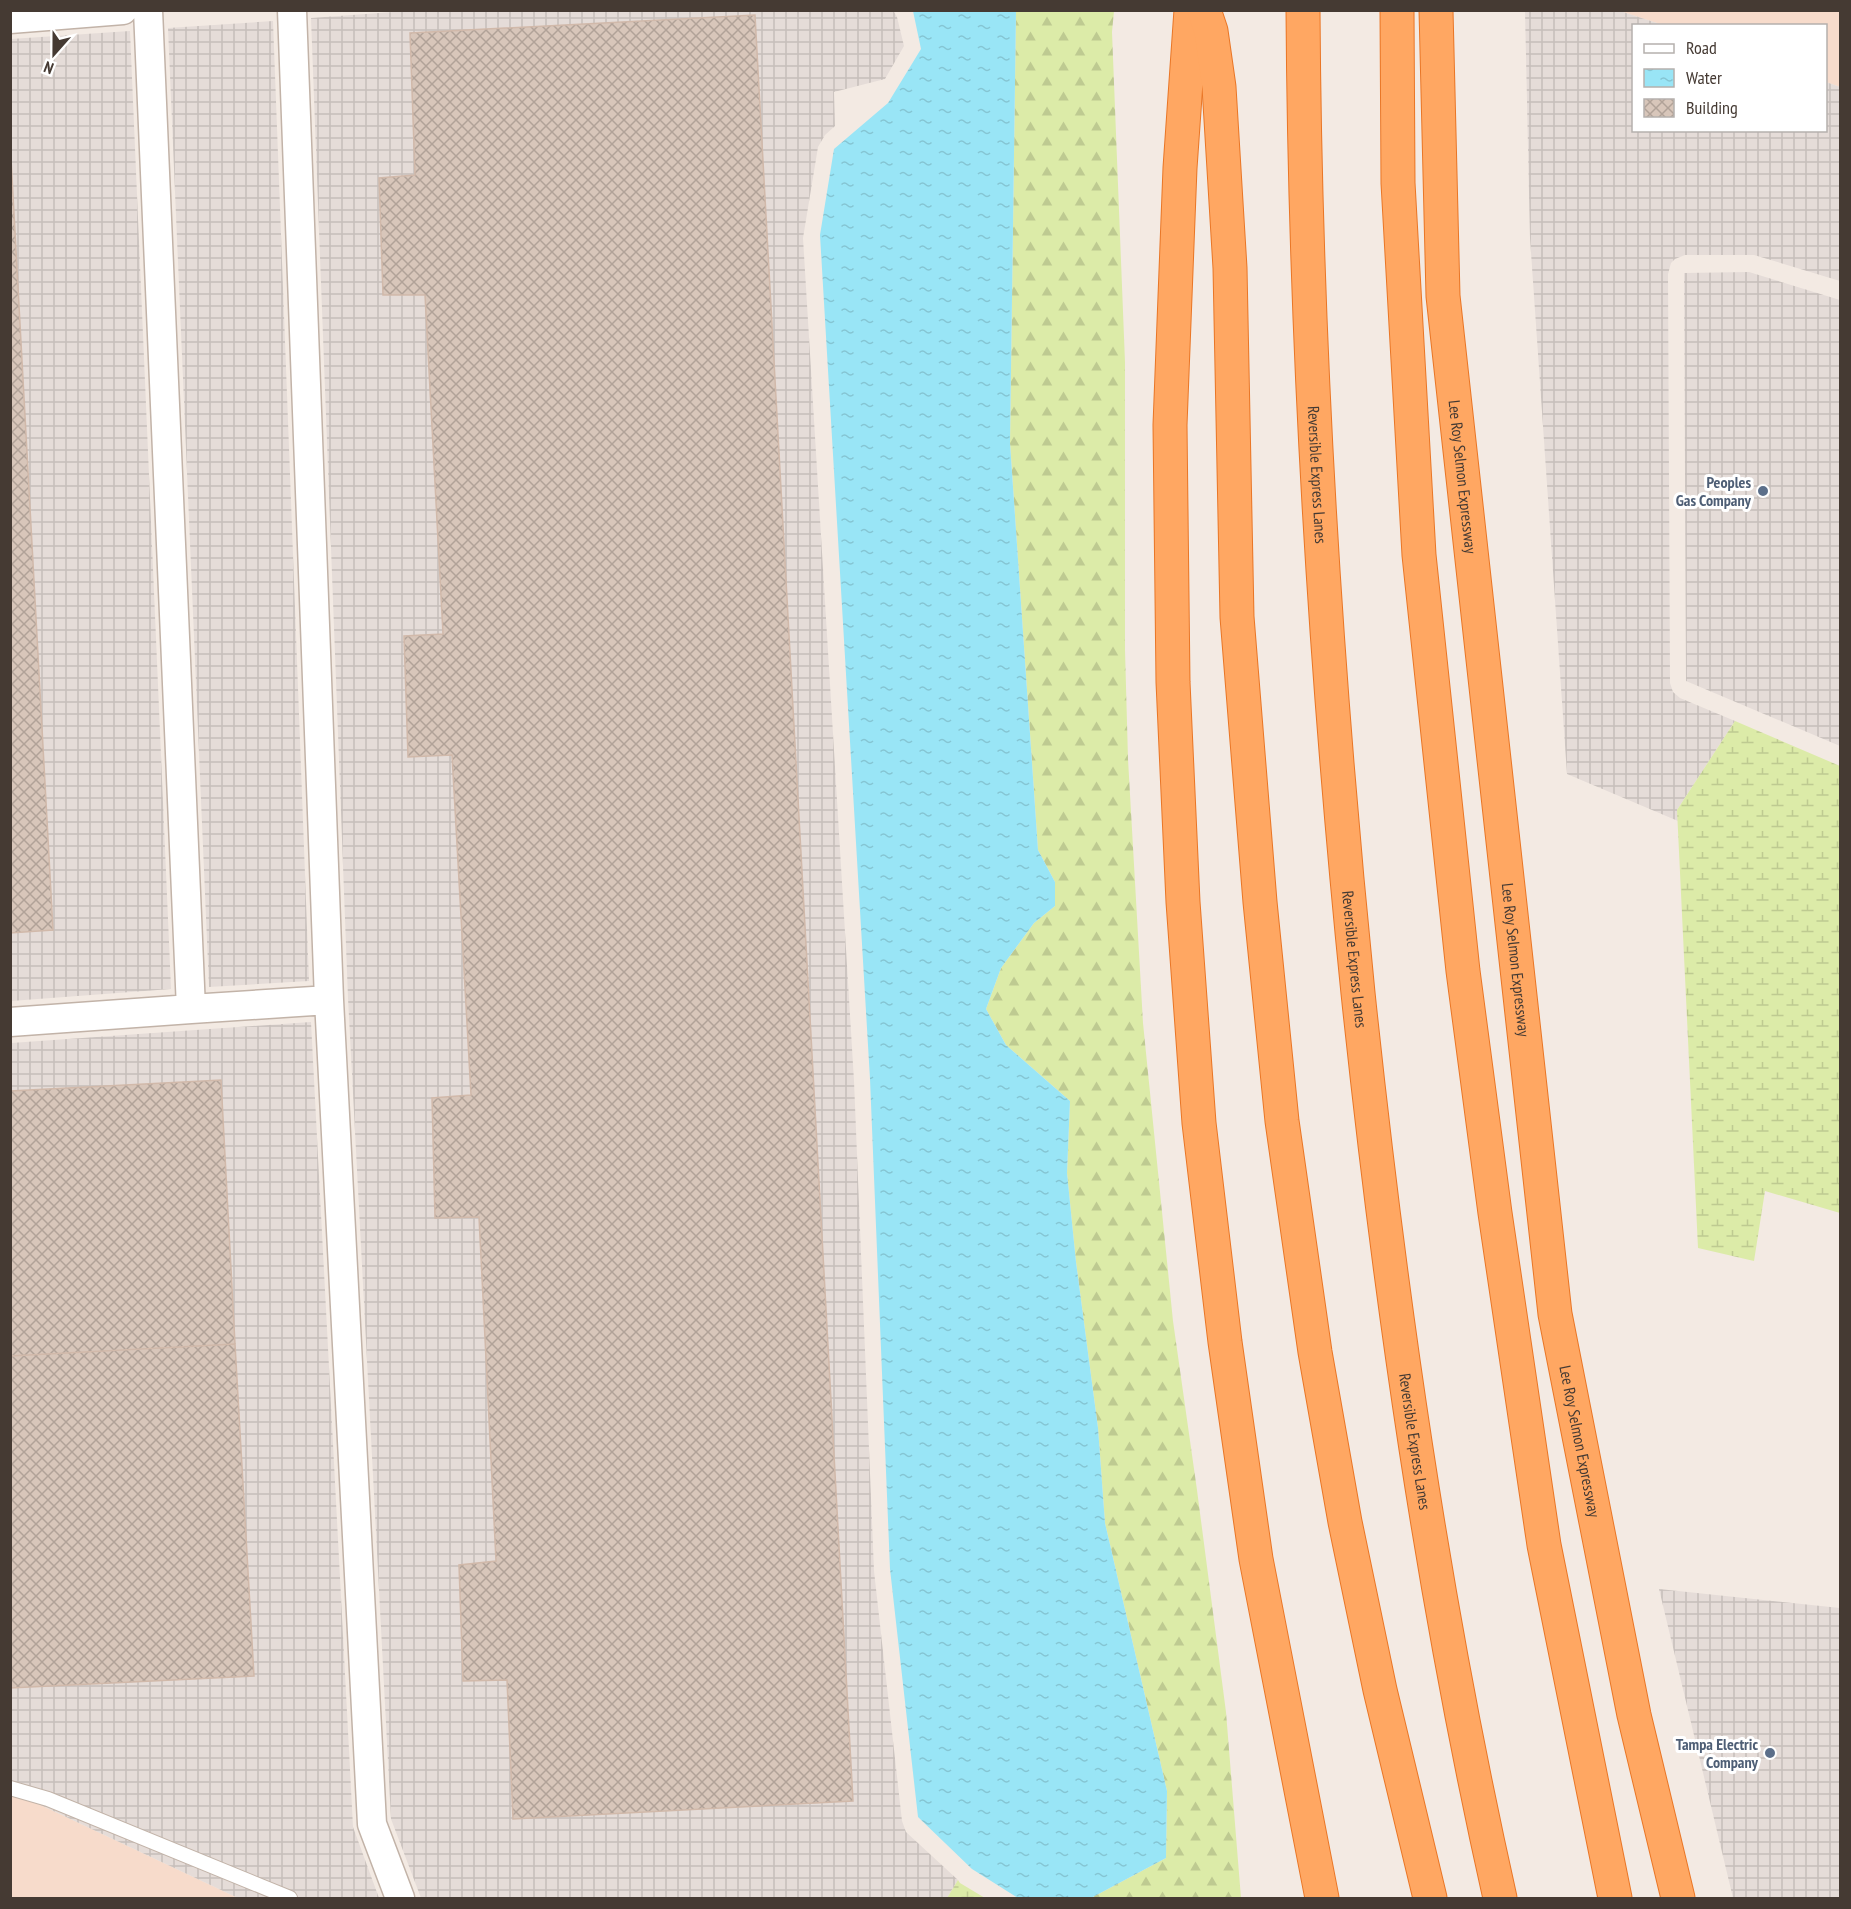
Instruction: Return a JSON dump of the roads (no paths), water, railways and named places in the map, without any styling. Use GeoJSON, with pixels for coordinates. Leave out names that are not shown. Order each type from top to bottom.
{"type":"FeatureCollection","features":[{"type":"Feature","properties":{"kind":"highway"},"geometry":{"type":"LineString","coordinates":[[1191,10],[1180,168],[1170,425],[1173,682],[1183,902],[1199,1123],[1225,1342],[1256,1559],[1322,1899]]}},
{"type":"Feature","properties":{"kind":"highway"},"geometry":{"type":"LineString","coordinates":[[1203,10],[1210,31],[1218,87],[1230,268],[1237,617],[1260,902],[1282,1121],[1315,1352],[1345,1522],[1380,1690],[1430,1899]]}},
{"type":"Feature","properties":{"kind":"highway","name":"Reversible Express Lanes"},"geometry":{"type":"LineString","coordinates":[[1303,10],[1311,341],[1323,561],[1341,829],[1374,1148],[1421,1487],[1456,1681],[1500,1899]]}},
{"type":"Feature","properties":{"kind":"highway"},"geometry":{"type":"LineString","coordinates":[[1397,10],[1398,183],[1419,555],[1463,971],[1495,1212],[1544,1545],[1615,1899]]}},
{"type":"Feature","properties":{"kind":"highway","name":"Lee Roy Selmon Expressway"},"geometry":{"type":"LineString","coordinates":[[1436,10],[1443,296],[1555,1314],[1634,1715],[1678,1899]]}},
{"type":"Feature","properties":{"kind":"street"},"geometry":{"type":"LineString","coordinates":[[10,19],[123,10]]}},
{"type":"Feature","properties":{"kind":"street"},"geometry":{"type":"LineString","coordinates":[[148,10],[191,1009]]}},
{"type":"Feature","properties":{"kind":"street"},"geometry":{"type":"LineString","coordinates":[[292,10],[328,1000],[372,1824],[400,1899]]}},
{"type":"Feature","properties":{"kind":"street"},"geometry":{"type":"LineString","coordinates":[[10,1022],[328,1000]]}},
{"type":"Feature","properties":{"kind":"lane"},"geometry":{"type":"LineString","coordinates":[[10,1788],[48,1798],[290,1899]]}},
{"type":"Feature","properties":{"kind":"water"},"geometry":{"type":"Polygon","coordinates":[[[913,11],[1016,11],[1010,443],[1038,850],[1055,882],[1055,906],[1034,923],[1001,968],[986,1009],[1006,1045],[1070,1101],[1067,1173],[1076,1262],[1098,1428],[1105,1523],[1167,1791],[1166,1858],[1091,1898],[1018,1898],[972,1869],[918,1817],[890,1569],[870,1079],[820,235],[834,149],[888,103],[921,49],[913,11]]]}},
{"type":"Feature","properties":{"kind":"place","name":"Peoples Gas Company"},"geometry":{"type":"Point","coordinates":[1763,491]}},
{"type":"Feature","properties":{"kind":"place","name":"Tampa Electric Company"},"geometry":{"type":"Point","coordinates":[1770,1753]}}]}
